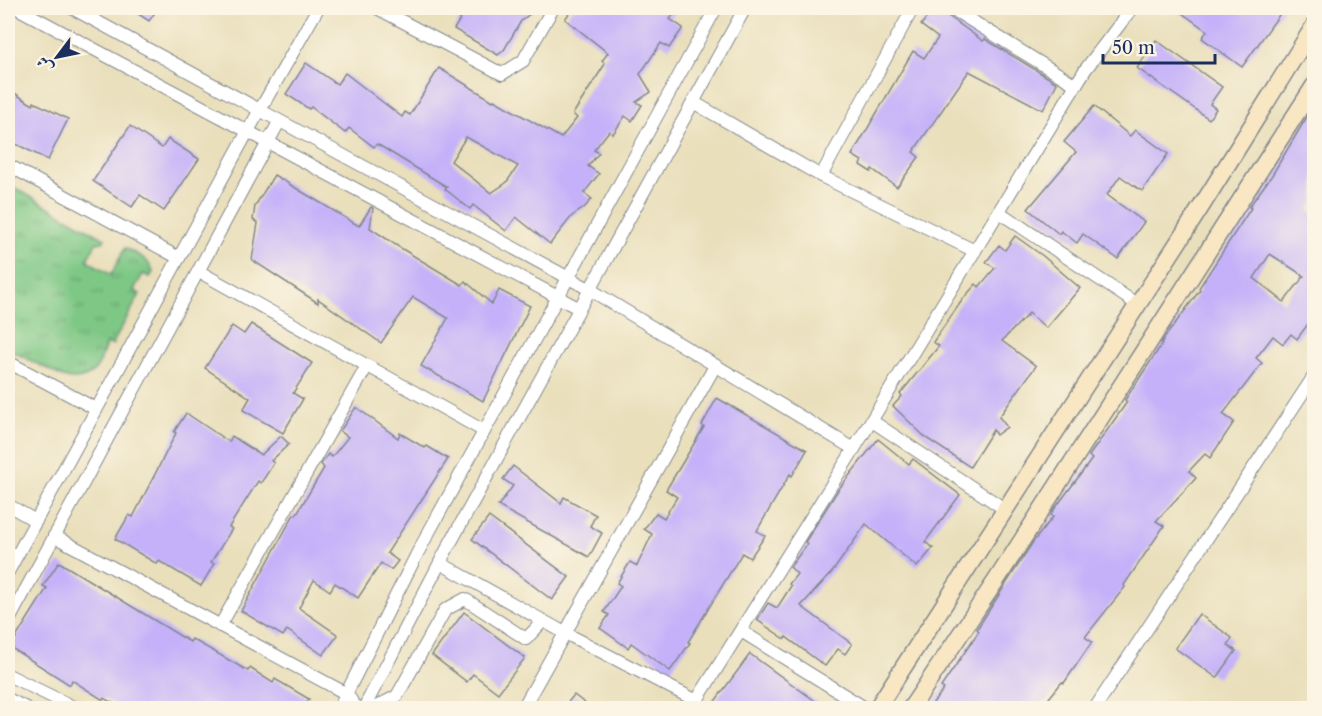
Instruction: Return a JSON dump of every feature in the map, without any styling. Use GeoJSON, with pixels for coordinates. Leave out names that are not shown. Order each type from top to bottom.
{"type":"FeatureCollection","features":[{"type":"Feature","properties":{"kind":"street"},"geometry":{"type":"LineString","coordinates":[[17,8],[578,308]]}},
{"type":"Feature","properties":{"kind":"street"},"geometry":{"type":"LineString","coordinates":[[72,8],[589,289],[854,450]]}},
{"type":"Feature","properties":{"kind":"street"},"geometry":{"type":"LineString","coordinates":[[8,572],[248,131],[318,8]]}},
{"type":"Feature","properties":{"kind":"street"},"geometry":{"type":"LineString","coordinates":[[377,8],[502,74],[523,61],[553,8]]}},
{"type":"Feature","properties":{"kind":"street"},"geometry":{"type":"LineString","coordinates":[[339,708],[418,552],[716,8]]}},
{"type":"Feature","properties":{"kind":"street"},"geometry":{"type":"LineString","coordinates":[[364,708],[440,562],[578,308],[745,8]]}},
{"type":"Feature","properties":{"kind":"street"},"geometry":{"type":"LineString","coordinates":[[821,176],[913,8]]}},
{"type":"Feature","properties":{"kind":"street"},"geometry":{"type":"LineString","coordinates":[[951,8],[1076,85]]}},
{"type":"Feature","properties":{"kind":"street"},"geometry":{"type":"LineString","coordinates":[[440,562],[695,705],[872,421],[1076,85],[1132,8]]}},
{"type":"Feature","properties":{"kind":"street"},"geometry":{"type":"LineString","coordinates":[[877,708],[1138,305],[1314,26]]}},
{"type":"Feature","properties":{"kind":"street"},"geometry":{"type":"LineString","coordinates":[[911,708],[998,579],[1314,86]]}},
{"type":"Feature","properties":{"kind":"street"},"geometry":{"type":"LineString","coordinates":[[693,102],[821,176],[975,251]]}},
{"type":"Feature","properties":{"kind":"street"},"geometry":{"type":"LineString","coordinates":[[8,622],[279,122]]}},
{"type":"Feature","properties":{"kind":"street"},"geometry":{"type":"LineString","coordinates":[[8,165],[179,258]]}},
{"type":"Feature","properties":{"kind":"street"},"geometry":{"type":"LineString","coordinates":[[999,212],[1138,305]]}},
{"type":"Feature","properties":{"kind":"street"},"geometry":{"type":"LineString","coordinates":[[198,271],[484,431]]}},
{"type":"Feature","properties":{"kind":"street"},"geometry":{"type":"LineString","coordinates":[[8,362],[96,409]]}},
{"type":"Feature","properties":{"kind":"street"},"geometry":{"type":"LineString","coordinates":[[220,626],[367,366]]}},
{"type":"Feature","properties":{"kind":"street"},"geometry":{"type":"LineString","coordinates":[[523,708],[715,366]]}},
{"type":"Feature","properties":{"kind":"street"},"geometry":{"type":"LineString","coordinates":[[1095,708],[1314,376]]}},
{"type":"Feature","properties":{"kind":"street"},"geometry":{"type":"LineString","coordinates":[[872,421],[1006,510]]}},
{"type":"Feature","properties":{"kind":"street"},"geometry":{"type":"LineString","coordinates":[[8,505],[36,521]]}},
{"type":"Feature","properties":{"kind":"street"},"geometry":{"type":"LineString","coordinates":[[54,536],[347,694],[356,708]]}},
{"type":"Feature","properties":{"kind":"street"},"geometry":{"type":"LineString","coordinates":[[374,708],[397,696],[445,610],[465,598],[526,639],[543,621]]}},
{"type":"Feature","properties":{"kind":"street"},"geometry":{"type":"LineString","coordinates":[[741,631],[865,708]]}},
{"type":"Feature","properties":{"kind":"street"},"geometry":{"type":"LineString","coordinates":[[8,675],[75,708]]}},
{"type":"Feature","properties":{"kind":"street"},"geometry":{"type":"LineString","coordinates":[[8,699],[26,708]]}},
{"type":"Feature","properties":{"kind":"green space"},"geometry":{"type":"Polygon","coordinates":[[[15,188],[105,239],[103,242],[96,243],[87,260],[111,275],[125,248],[142,257],[153,272],[150,277],[143,274],[134,290],[140,294],[112,345],[107,343],[97,367],[84,377],[74,379],[63,377],[8,349],[8,191],[15,188]]]}},
{"type":"Feature","properties":{"kind":"building"},"geometry":{"type":"Polygon","coordinates":[[[129,8],[158,8],[149,21],[129,8]]]}},
{"type":"Feature","properties":{"kind":"building"},"geometry":{"type":"Polygon","coordinates":[[[467,8],[537,8],[521,21],[504,50],[498,55],[454,29],[467,8]]]}},
{"type":"Feature","properties":{"kind":"building"},"geometry":{"type":"Polygon","coordinates":[[[573,8],[679,8],[670,19],[683,28],[669,48],[661,43],[640,74],[651,92],[636,102],[642,105],[632,121],[625,116],[613,134],[609,131],[594,150],[599,153],[588,166],[599,174],[584,193],[592,199],[572,216],[550,244],[516,217],[506,231],[473,205],[470,209],[445,189],[447,187],[377,144],[374,147],[349,128],[345,133],[311,107],[309,109],[286,94],[306,63],[337,84],[345,73],[402,117],[405,112],[410,115],[439,68],[561,138],[577,118],[573,114],[605,64],[602,61],[608,53],[565,19],[573,8]],[[466,137],[451,161],[491,193],[506,183],[518,166],[466,137]]]}},
{"type":"Feature","properties":{"kind":"building"},"geometry":{"type":"Polygon","coordinates":[[[934,8],[983,41],[985,39],[1057,83],[1043,110],[969,71],[913,152],[919,157],[897,187],[872,169],[871,172],[860,165],[862,161],[852,155],[913,51],[924,58],[938,38],[921,25],[934,8]]]}},
{"type":"Feature","properties":{"kind":"building"},"geometry":{"type":"Polygon","coordinates":[[[1175,8],[1284,8],[1242,67],[1202,38],[1207,31],[1175,8]]]}},
{"type":"Feature","properties":{"kind":"building"},"geometry":{"type":"Polygon","coordinates":[[[1156,40],[1222,87],[1210,104],[1216,109],[1209,119],[1137,68],[1156,40]]]}},
{"type":"Feature","properties":{"kind":"building"},"geometry":{"type":"Polygon","coordinates":[[[8,89],[33,105],[34,102],[68,119],[48,160],[8,140],[8,89]]]}},
{"type":"Feature","properties":{"kind":"building"},"geometry":{"type":"Polygon","coordinates":[[[1314,105],[1314,201],[1309,210],[1314,214],[1314,316],[1297,339],[1291,334],[1283,344],[1273,336],[1256,358],[1262,363],[1223,414],[1234,422],[1210,458],[1205,454],[1189,471],[1196,478],[1156,521],[1164,526],[1124,585],[1125,587],[1085,637],[1092,642],[1064,683],[1062,682],[1041,708],[929,708],[944,689],[941,687],[979,631],[977,629],[1033,542],[1053,517],[1051,515],[1053,511],[1092,459],[1089,456],[1127,402],[1125,400],[1161,343],[1200,290],[1199,288],[1251,208],[1249,207],[1272,175],[1314,105]],[[1270,254],[1254,278],[1284,302],[1304,276],[1270,254]]]}},
{"type":"Feature","properties":{"kind":"building"},"geometry":{"type":"Polygon","coordinates":[[[1094,106],[1130,136],[1135,130],[1168,154],[1142,191],[1120,176],[1107,195],[1144,222],[1118,259],[1083,234],[1077,243],[1061,231],[1059,234],[1028,209],[1076,152],[1064,142],[1094,106]]]}},
{"type":"Feature","properties":{"kind":"building"},"geometry":{"type":"Polygon","coordinates":[[[130,126],[162,148],[168,139],[199,159],[164,211],[140,195],[132,207],[93,181],[130,126]]]}},
{"type":"Feature","properties":{"kind":"building"},"geometry":{"type":"Polygon","coordinates":[[[274,175],[359,226],[371,207],[373,208],[370,228],[399,247],[462,285],[465,281],[492,304],[499,290],[530,306],[483,401],[421,366],[448,318],[413,297],[381,343],[318,299],[318,303],[252,260],[258,223],[253,220],[255,206],[274,175]]]}},
{"type":"Feature","properties":{"kind":"building"},"geometry":{"type":"Polygon","coordinates":[[[1015,236],[1043,256],[1080,288],[1046,328],[1029,313],[1002,341],[1036,366],[999,417],[1007,427],[996,435],[993,430],[970,467],[926,438],[893,406],[939,346],[933,342],[963,299],[976,284],[979,287],[995,268],[986,262],[999,245],[1005,250],[1015,236]]]}},
{"type":"Feature","properties":{"kind":"building"},"geometry":{"type":"Polygon","coordinates":[[[251,324],[312,363],[293,393],[303,399],[283,433],[243,410],[250,398],[205,368],[232,326],[244,334],[251,324]]]}},
{"type":"Feature","properties":{"kind":"building"},"geometry":{"type":"Polygon","coordinates":[[[717,398],[807,450],[792,476],[790,474],[757,531],[765,536],[750,558],[742,553],[688,642],[690,643],[670,671],[631,643],[628,648],[600,628],[609,615],[604,612],[621,586],[617,583],[630,562],[637,566],[652,534],[644,529],[656,513],[664,518],[677,497],[666,490],[704,427],[702,425],[717,398]]]}},
{"type":"Feature","properties":{"kind":"building"},"geometry":{"type":"Polygon","coordinates":[[[356,407],[398,438],[400,433],[448,459],[387,553],[398,561],[391,570],[381,563],[358,598],[335,583],[330,591],[314,580],[299,608],[338,635],[323,655],[287,630],[283,636],[241,611],[294,514],[296,515],[324,468],[321,464],[328,454],[332,457],[348,437],[340,431],[356,407]]]}},
{"type":"Feature","properties":{"kind":"building"},"geometry":{"type":"Polygon","coordinates":[[[186,413],[229,442],[232,436],[261,455],[281,436],[289,444],[271,461],[274,463],[261,483],[258,481],[229,527],[232,529],[211,562],[214,564],[201,586],[115,539],[129,515],[133,517],[176,433],[174,432],[186,413]]]}},
{"type":"Feature","properties":{"kind":"building"},"geometry":{"type":"Polygon","coordinates":[[[878,439],[909,464],[913,459],[960,495],[925,542],[933,548],[917,567],[866,524],[833,571],[801,606],[852,644],[845,654],[838,649],[825,666],[786,637],[785,639],[757,620],[768,603],[777,608],[791,586],[789,584],[797,574],[790,567],[807,544],[805,542],[838,490],[878,439]]]}},
{"type":"Feature","properties":{"kind":"building"},"geometry":{"type":"Polygon","coordinates":[[[513,466],[561,503],[564,497],[596,515],[590,526],[602,533],[589,557],[498,506],[513,486],[503,479],[513,466]]]}},
{"type":"Feature","properties":{"kind":"building"},"geometry":{"type":"Polygon","coordinates":[[[489,517],[569,577],[552,600],[472,539],[489,517]]]}},
{"type":"Feature","properties":{"kind":"building"},"geometry":{"type":"Polygon","coordinates":[[[59,562],[190,642],[192,639],[248,671],[250,668],[273,683],[275,679],[309,699],[303,708],[121,708],[104,698],[103,700],[72,680],[70,685],[10,647],[47,588],[43,586],[59,562]]]}},
{"type":"Feature","properties":{"kind":"building"},"geometry":{"type":"Polygon","coordinates":[[[464,612],[525,658],[498,693],[473,674],[467,682],[432,655],[464,612]]]}},
{"type":"Feature","properties":{"kind":"building"},"geometry":{"type":"Polygon","coordinates":[[[1199,614],[1232,638],[1228,645],[1236,651],[1217,678],[1175,648],[1199,614]]]}},
{"type":"Feature","properties":{"kind":"building"},"geometry":{"type":"Polygon","coordinates":[[[750,654],[825,708],[710,708],[750,654]]]}},
{"type":"Feature","properties":{"kind":"building"},"geometry":{"type":"Polygon","coordinates":[[[574,695],[591,708],[563,708],[574,695]]]}}]}
